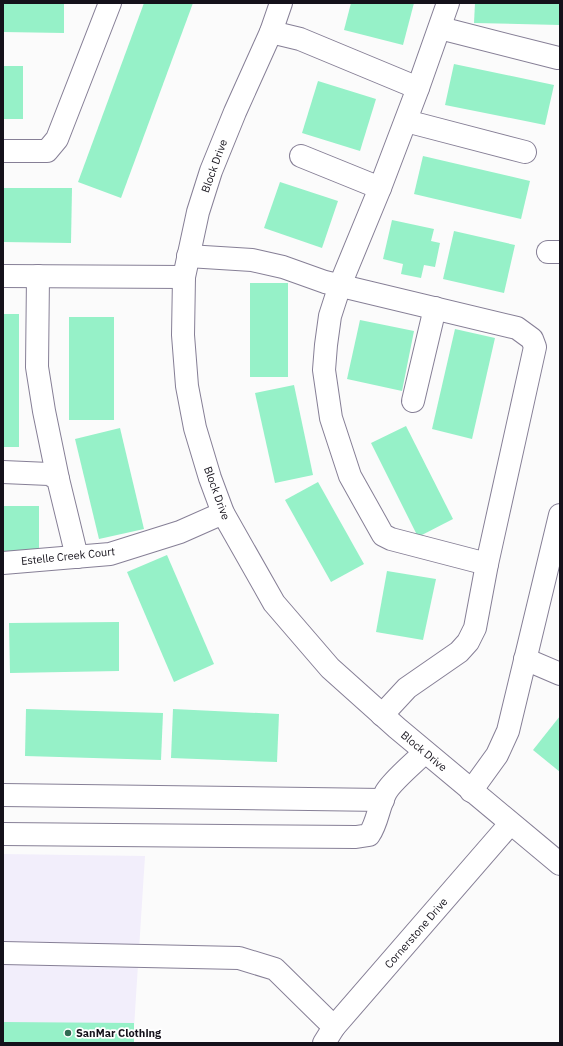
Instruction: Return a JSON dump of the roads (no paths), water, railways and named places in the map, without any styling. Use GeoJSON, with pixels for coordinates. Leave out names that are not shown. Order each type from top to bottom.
{"type":"FeatureCollection","features":[{"type":"Feature","properties":{"kind":"street"},"geometry":{"type":"LineString","coordinates":[[3,151],[47,151],[57,139],[110,3]]}},
{"type":"Feature","properties":{"kind":"street","name":"Block Drive"},"geometry":{"type":"LineString","coordinates":[[281,3],[271,32],[234,112],[211,171],[198,212],[184,277],[183,335],[187,386],[195,428],[210,478],[222,513],[274,603],[330,668],[425,752],[560,864]]}},
{"type":"Feature","properties":{"kind":"street"},"geometry":{"type":"LineString","coordinates":[[448,3],[406,121],[340,285],[330,316],[324,370],[331,418],[350,476],[383,535],[391,539],[487,564]]}},
{"type":"Feature","properties":{"kind":"street"},"geometry":{"type":"LineString","coordinates":[[440,28],[558,58]]}},
{"type":"Feature","properties":{"kind":"street"},"geometry":{"type":"LineString","coordinates":[[271,32],[300,39],[418,88]]}},
{"type":"Feature","properties":{"kind":"street"},"geometry":{"type":"LineString","coordinates":[[406,121],[525,152]]}},
{"type":"Feature","properties":{"kind":"street"},"geometry":{"type":"LineString","coordinates":[[301,156],[380,188]]}},
{"type":"Feature","properties":{"kind":"street"},"geometry":{"type":"LineString","coordinates":[[188,256],[252,260],[283,267],[325,282],[517,328],[532,338],[535,347],[487,564],[475,628],[468,642],[459,652],[407,688],[382,715]]}},
{"type":"Feature","properties":{"kind":"street"},"geometry":{"type":"LineString","coordinates":[[3,276],[184,277]]}},
{"type":"Feature","properties":{"kind":"street"},"geometry":{"type":"LineString","coordinates":[[38,276],[37,367],[44,411],[58,479],[77,556]]}},
{"type":"Feature","properties":{"kind":"street"},"geometry":{"type":"LineString","coordinates":[[413,401],[435,308]]}},
{"type":"Feature","properties":{"kind":"street"},"geometry":{"type":"LineString","coordinates":[[3,472],[49,474],[58,479]]}},
{"type":"Feature","properties":{"kind":"street","name":"Estelle Creek Court"},"geometry":{"type":"LineString","coordinates":[[3,563],[110,554],[180,532],[222,513]]}},
{"type":"Feature","properties":{"kind":"street"},"geometry":{"type":"LineString","coordinates":[[471,791],[497,755],[508,730],[560,515]]}},
{"type":"Feature","properties":{"kind":"street"},"geometry":{"type":"LineString","coordinates":[[526,659],[560,674]]}},
{"type":"Feature","properties":{"kind":"street"},"geometry":{"type":"LineString","coordinates":[[3,834],[356,837],[369,835],[376,826],[387,791],[425,752]]}},
{"type":"Feature","properties":{"kind":"street"},"geometry":{"type":"LineString","coordinates":[[3,795],[383,800]]}},
{"type":"Feature","properties":{"kind":"street","name":"Cornerstone Drive"},"geometry":{"type":"LineString","coordinates":[[329,1035],[510,824]]}},
{"type":"Feature","properties":{"kind":"street"},"geometry":{"type":"LineString","coordinates":[[3,953],[239,958],[275,969],[329,1035]]}},
{"type":"Feature","properties":{"kind":"place","name":"SanMar Clothing"},"geometry":{"type":"Point","coordinates":[68,1033]}}]}
